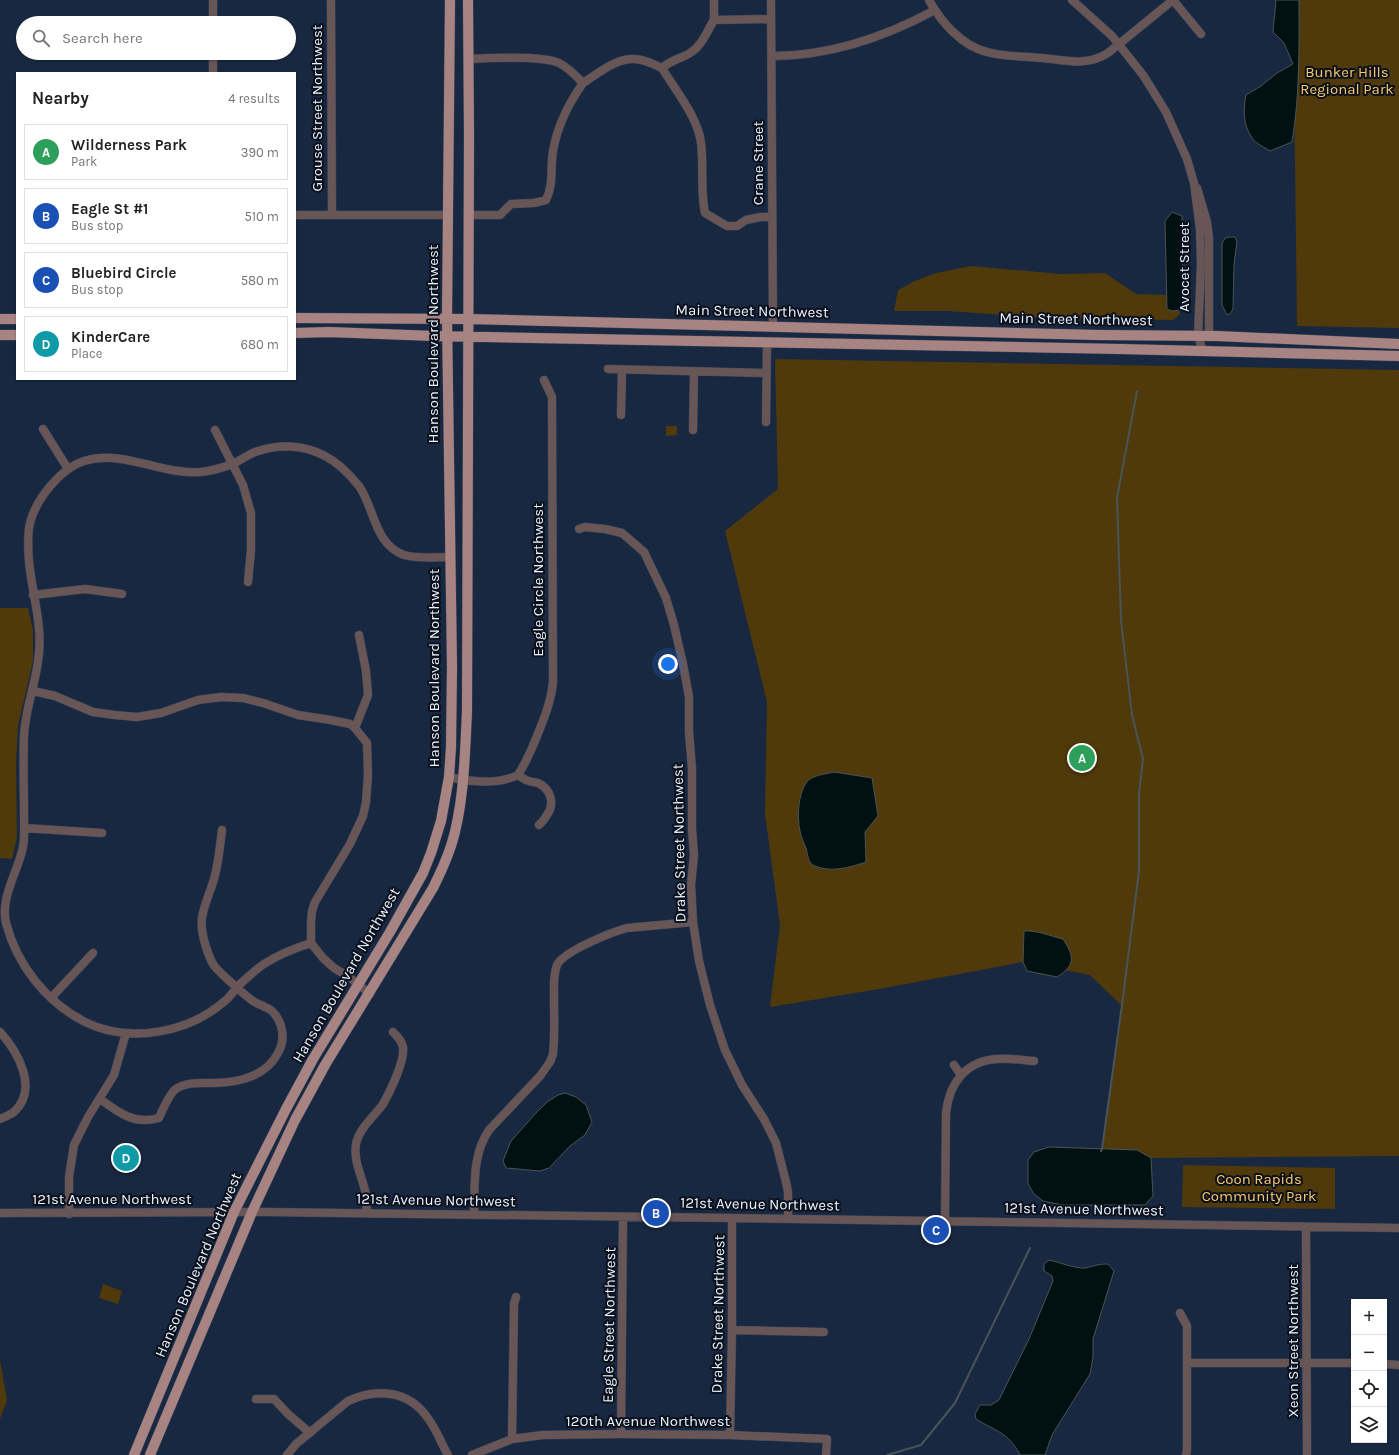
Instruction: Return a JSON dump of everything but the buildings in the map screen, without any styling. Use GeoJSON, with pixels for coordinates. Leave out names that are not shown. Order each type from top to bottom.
{"type":"FeatureCollection","features":[{"type":"Feature","properties":{"kind":"main road","name":"Hanson Boulevard Northwest"},"geometry":{"type":"LineString","coordinates":[[134,1455],[234,1212],[313,1059],[390,932],[422,873],[438,835],[449,777],[451,747],[452,667],[447,336],[450,0]]}},
{"type":"Feature","properties":{"kind":"main road","name":"Hanson Boulevard Northwest"},"geometry":{"type":"LineString","coordinates":[[150,1455],[252,1212],[294,1120],[325,1065],[370,994],[433,888],[443,867],[456,828],[463,780],[466,711],[469,215],[468,0]]}},
{"type":"Feature","properties":{"kind":"main road","name":"Main Street Northwest"},"geometry":{"type":"LineString","coordinates":[[296,318],[447,318],[1399,344]]}},
{"type":"Feature","properties":{"kind":"main road"},"geometry":{"type":"LineString","coordinates":[[0,319],[16,319]]}},
{"type":"Feature","properties":{"kind":"main road","name":"Main Street Northwest"},"geometry":{"type":"LineString","coordinates":[[296,333],[329,332],[447,336],[1399,356]]}},
{"type":"Feature","properties":{"kind":"main road"},"geometry":{"type":"LineString","coordinates":[[0,335],[16,335]]}},
{"type":"Feature","properties":{"kind":"main road","name":"Main Street Northwest"},"geometry":{"type":"LineString","coordinates":[[1121,349],[1134,344],[1189,345],[1202,338]]}},
{"type":"Feature","properties":{"kind":"main road"},"geometry":{"type":"LineString","coordinates":[[139,1455],[158,1412],[158,1399]]}},
{"type":"Feature","properties":{"kind":"street"},"geometry":{"type":"LineString","coordinates":[[213,0],[213,16]]}},
{"type":"Feature","properties":{"kind":"street","name":"Grouse Street Northwest"},"geometry":{"type":"LineString","coordinates":[[331,0],[332,215]]}},
{"type":"Feature","properties":{"kind":"street"},"geometry":{"type":"LineString","coordinates":[[662,68],[669,62],[691,53],[701,42],[714,20],[714,0]]}},
{"type":"Feature","properties":{"kind":"street","name":"Crane Street"},"geometry":{"type":"LineString","coordinates":[[771,0],[773,327]]}},
{"type":"Feature","properties":{"kind":"street"},"geometry":{"type":"LineString","coordinates":[[929,0],[946,25],[961,39],[986,52],[1006,56],[1042,58],[1072,62],[1082,62],[1100,58],[1173,0],[1201,34]]}},
{"type":"Feature","properties":{"kind":"street","name":"Avocet Street"},"geometry":{"type":"LineString","coordinates":[[1072,0],[1112,36],[1143,75],[1166,112],[1182,146],[1194,183],[1199,191],[1208,228],[1210,257],[1202,338],[1203,351]]}},
{"type":"Feature","properties":{"kind":"street"},"geometry":{"type":"LineString","coordinates":[[772,56],[807,54],[838,48],[895,30],[935,10]]}},
{"type":"Feature","properties":{"kind":"street"},"geometry":{"type":"LineString","coordinates":[[714,20],[771,19]]}},
{"type":"Feature","properties":{"kind":"street"},"geometry":{"type":"LineString","coordinates":[[469,59],[546,59],[559,63],[572,72],[583,83]]}},
{"type":"Feature","properties":{"kind":"street"},"geometry":{"type":"LineString","coordinates":[[469,215],[500,215],[511,204],[534,203],[546,200],[550,191],[553,152],[558,132],[570,104],[583,83],[614,64],[629,59],[641,60],[662,68],[682,98],[695,123],[701,142],[702,200],[705,213],[727,226],[737,226],[746,220],[772,216]]}},
{"type":"Feature","properties":{"kind":"street"},"geometry":{"type":"LineString","coordinates":[[213,60],[213,72]]}},
{"type":"Feature","properties":{"kind":"street"},"geometry":{"type":"LineString","coordinates":[[296,215],[448,215]]}},
{"type":"Feature","properties":{"kind":"street"},"geometry":{"type":"LineString","coordinates":[[766,343],[766,422]]}},
{"type":"Feature","properties":{"kind":"street"},"geometry":{"type":"LineString","coordinates":[[608,369],[766,373]]}},
{"type":"Feature","properties":{"kind":"street"},"geometry":{"type":"LineString","coordinates":[[622,370],[622,415]]}},
{"type":"Feature","properties":{"kind":"street"},"geometry":{"type":"LineString","coordinates":[[693,430],[694,371]]}},
{"type":"Feature","properties":{"kind":"street","name":"Eagle Circle Northwest"},"geometry":{"type":"LineString","coordinates":[[518,775],[525,764],[546,715],[553,682],[552,396],[544,380]]}},
{"type":"Feature","properties":{"kind":"street"},"geometry":{"type":"LineString","coordinates":[[43,429],[68,469]]}},
{"type":"Feature","properties":{"kind":"street"},"geometry":{"type":"LineString","coordinates":[[215,430],[243,485],[251,513],[251,550],[248,582]]}},
{"type":"Feature","properties":{"kind":"street"},"geometry":{"type":"LineString","coordinates":[[311,942],[273,958],[261,966],[227,999],[190,1023],[174,1029],[137,1034],[110,1030],[87,1023],[63,1008],[51,998],[26,969],[14,946],[5,920],[2,905],[24,844],[24,735],[38,666],[40,638],[28,551],[30,522],[34,512],[50,486],[68,469],[85,461],[110,458],[131,460],[180,472],[202,472],[232,464],[252,453],[271,448],[299,447],[324,455],[336,463],[349,475],[360,488],[370,508],[377,530],[387,544],[403,554],[418,557],[450,557]]}},
{"type":"Feature","properties":{"kind":"street","name":"Drake Street Northwest"},"geometry":{"type":"LineString","coordinates":[[579,529],[585,527],[605,529],[622,534],[644,552],[666,598],[684,664],[689,697],[694,855],[692,885],[693,922],[699,961],[710,1005],[725,1050],[742,1084],[770,1129],[779,1152],[788,1192],[788,1219]]}},
{"type":"Feature","properties":{"kind":"street"},"geometry":{"type":"LineString","coordinates":[[33,595],[85,588],[122,594]]}},
{"type":"Feature","properties":{"kind":"street"},"geometry":{"type":"LineString","coordinates":[[355,728],[368,695],[366,671],[359,635]]}},
{"type":"Feature","properties":{"kind":"street"},"geometry":{"type":"LineString","coordinates":[[32,691],[55,696],[93,712],[137,717],[161,713],[198,700],[221,697],[243,698],[264,703],[298,715],[343,722],[355,728],[367,743],[368,775],[366,802],[363,816],[350,844],[315,902],[311,922],[311,942],[334,968],[349,977],[370,994]]}},
{"type":"Feature","properties":{"kind":"street"},"geometry":{"type":"LineString","coordinates":[[449,777],[463,780],[494,781],[511,778],[518,775],[527,781],[538,783],[545,787],[550,793],[550,808],[548,815],[539,825]]}},
{"type":"Feature","properties":{"kind":"street"},"geometry":{"type":"LineString","coordinates":[[24,828],[102,833]]}},
{"type":"Feature","properties":{"kind":"street"},"geometry":{"type":"LineString","coordinates":[[100,1099],[122,1115],[137,1120],[159,1118],[174,1090],[184,1085],[196,1083],[231,1083],[247,1079],[261,1072],[271,1064],[278,1053],[282,1044],[283,1033],[271,1011],[252,1000],[214,966],[206,948],[201,919],[215,874],[222,830]]}},
{"type":"Feature","properties":{"kind":"street"},"geometry":{"type":"LineString","coordinates":[[474,1214],[476,1163],[479,1146],[489,1130],[540,1076],[550,1062],[553,1054],[554,980],[557,965],[562,959],[573,951],[627,928],[693,922]]}},
{"type":"Feature","properties":{"kind":"street"},"geometry":{"type":"LineString","coordinates":[[51,998],[93,953]]}},
{"type":"Feature","properties":{"kind":"street"},"geometry":{"type":"LineString","coordinates":[[0,1032],[18,1058],[24,1072],[26,1086],[22,1100],[13,1112],[0,1119]]}},
{"type":"Feature","properties":{"kind":"street"},"geometry":{"type":"LineString","coordinates":[[366,1213],[366,1196],[356,1160],[356,1144],[363,1128],[383,1104],[397,1074],[403,1055],[403,1047],[401,1040],[393,1032]]}},
{"type":"Feature","properties":{"kind":"street"},"geometry":{"type":"LineString","coordinates":[[69,1214],[69,1177],[74,1145],[88,1117],[114,1075],[126,1033]]}},
{"type":"Feature","properties":{"kind":"street"},"geometry":{"type":"LineString","coordinates":[[945,1221],[947,1104],[953,1085],[961,1075],[971,1067],[982,1062],[995,1059],[1034,1061]]}},
{"type":"Feature","properties":{"kind":"street"},"geometry":{"type":"LineString","coordinates":[[954,1065],[961,1075]]}},
{"type":"Feature","properties":{"kind":"street","name":"121st Avenue Northwest"},"geometry":{"type":"LineString","coordinates":[[0,1213],[69,1214],[252,1212],[474,1214],[1399,1228]]}},
{"type":"Feature","properties":{"kind":"street","name":"Eagle Street Northwest"},"geometry":{"type":"LineString","coordinates":[[621,1434],[623,1217]]}},
{"type":"Feature","properties":{"kind":"street","name":"Drake Street Northwest"},"geometry":{"type":"LineString","coordinates":[[730,1436],[732,1218]]}},
{"type":"Feature","properties":{"kind":"street","name":"Xeon Street Northwest"},"geometry":{"type":"LineString","coordinates":[[1306,1227],[1307,1455]]}},
{"type":"Feature","properties":{"kind":"street"},"geometry":{"type":"LineString","coordinates":[[512,1439],[514,1304],[516,1297]]}},
{"type":"Feature","properties":{"kind":"street"},"geometry":{"type":"LineString","coordinates":[[1180,1313],[1187,1326],[1188,1363],[1186,1455]]}},
{"type":"Feature","properties":{"kind":"street"},"geometry":{"type":"LineString","coordinates":[[732,1330],[824,1332]]}},
{"type":"Feature","properties":{"kind":"street"},"geometry":{"type":"LineString","coordinates":[[1188,1363],[1351,1363]]}},
{"type":"Feature","properties":{"kind":"street"},"geometry":{"type":"LineString","coordinates":[[1387,1364],[1399,1365]]}},
{"type":"Feature","properties":{"kind":"street"},"geometry":{"type":"LineString","coordinates":[[287,1455],[310,1433],[348,1401],[356,1397],[380,1392],[395,1395],[410,1401],[421,1409],[428,1418],[448,1455]]}},
{"type":"Feature","properties":{"kind":"street"},"geometry":{"type":"LineString","coordinates":[[256,1399],[274,1399],[288,1414],[310,1433]]}},
{"type":"Feature","properties":{"kind":"street","name":"120th Avenue Northwest"},"geometry":{"type":"LineString","coordinates":[[472,1455],[512,1439],[543,1435],[621,1434],[827,1439],[826,1455]]}},
{"type":"Feature","properties":{"kind":"green space","name":"Bunker Hills Regional Park"},"geometry":{"type":"Polygon","coordinates":[[[1293,0],[1399,0],[1399,328],[1297,326],[1293,0]]]}},
{"type":"Feature","properties":{"kind":"green space"},"geometry":{"type":"Polygon","coordinates":[[[971,266],[1061,274],[1105,273],[1136,294],[1166,295],[1167,309],[1172,311],[1179,310],[1180,314],[1173,320],[1045,318],[948,311],[894,311],[898,290],[915,281],[936,273],[971,266]]]}},
{"type":"Feature","properties":{"kind":"green space"},"geometry":{"type":"Polygon","coordinates":[[[775,359],[1399,370],[1399,1156],[1151,1158],[1102,1149],[1122,1006],[1090,975],[1023,962],[879,989],[770,1007],[780,925],[765,814],[767,702],[725,531],[778,489],[775,359]]]}},
{"type":"Feature","properties":{"kind":"green space"},"geometry":{"type":"Polygon","coordinates":[[[666,426],[677,426],[677,435],[666,436],[666,426]]]}},
{"type":"Feature","properties":{"kind":"green space"},"geometry":{"type":"Polygon","coordinates":[[[0,608],[28,608],[33,630],[33,661],[18,726],[16,765],[17,837],[12,859],[0,858],[0,608]]]}},
{"type":"Feature","properties":{"kind":"green space","name":"Coon Rapids Community Park"},"geometry":{"type":"Polygon","coordinates":[[[1183,1165],[1335,1168],[1335,1209],[1182,1207],[1183,1165]]]}},
{"type":"Feature","properties":{"kind":"green space"},"geometry":{"type":"Polygon","coordinates":[[[103,1284],[122,1291],[118,1304],[99,1298],[103,1284]]]}},
{"type":"Feature","properties":{"kind":"green space"},"geometry":{"type":"Polygon","coordinates":[[[0,1360],[7,1400],[0,1419],[0,1360]]]}},
{"type":"Feature","properties":{"kind":"shaded area"},"geometry":{"type":"Polygon","coordinates":[[[1276,0],[1299,0],[1298,71],[1295,124],[1292,142],[1270,151],[1255,142],[1249,133],[1245,123],[1244,106],[1246,95],[1261,86],[1277,73],[1293,64],[1284,43],[1273,32],[1276,0]]]}},
{"type":"Feature","properties":{"kind":"shaded area"},"geometry":{"type":"Polygon","coordinates":[[[1172,212],[1182,216],[1183,302],[1179,310],[1172,311],[1167,309],[1165,221],[1172,212]]]}},
{"type":"Feature","properties":{"kind":"shaded area"},"geometry":{"type":"Polygon","coordinates":[[[1235,237],[1237,242],[1234,264],[1233,309],[1230,314],[1227,315],[1222,305],[1222,244],[1225,238],[1235,237]]]}},
{"type":"Feature","properties":{"kind":"shaded area"},"geometry":{"type":"Polygon","coordinates":[[[834,772],[872,778],[878,816],[865,832],[866,862],[848,867],[828,869],[815,866],[810,861],[800,831],[799,806],[803,788],[808,780],[819,775],[834,772]]]}},
{"type":"Feature","properties":{"kind":"shaded area"},"geometry":{"type":"Polygon","coordinates":[[[1024,931],[1039,932],[1063,939],[1071,955],[1068,968],[1057,977],[1027,971],[1023,962],[1024,931]]]}},
{"type":"Feature","properties":{"kind":"shaded area"},"geometry":{"type":"Polygon","coordinates":[[[565,1093],[576,1097],[586,1105],[592,1122],[585,1135],[570,1146],[549,1168],[540,1171],[506,1168],[503,1161],[511,1141],[547,1102],[558,1095],[565,1093]]]}},
{"type":"Feature","properties":{"kind":"shaded area"},"geometry":{"type":"Polygon","coordinates":[[[1049,1147],[1137,1150],[1151,1158],[1153,1196],[1145,1205],[1063,1205],[1043,1201],[1034,1194],[1028,1184],[1028,1160],[1034,1152],[1049,1147]]]}},
{"type":"Feature","properties":{"kind":"shaded area"},"geometry":{"type":"Polygon","coordinates":[[[1049,1260],[1081,1268],[1108,1264],[1114,1271],[1093,1339],[1093,1357],[1090,1374],[1052,1435],[1045,1455],[1020,1455],[1016,1447],[1006,1437],[976,1419],[975,1414],[980,1405],[991,1405],[999,1400],[1029,1339],[1053,1281],[1052,1276],[1044,1271],[1044,1264],[1049,1260]]]}},
{"type":"Feature","properties":{"kind":"waterway"},"geometry":{"type":"LineString","coordinates":[[1101,1151],[1139,871],[1139,794],[1143,759],[1132,715],[1121,621],[1117,498],[1137,391]]}},
{"type":"Feature","properties":{"kind":"waterway"},"geometry":{"type":"LineString","coordinates":[[887,1455],[921,1445],[955,1403],[1030,1248]]}},
{"type":"Feature","properties":{"kind":"place","name":"Wilderness Park"},"geometry":{"type":"Point","coordinates":[1082,758]}},
{"type":"Feature","properties":{"kind":"place","name":"KinderCare"},"geometry":{"type":"Point","coordinates":[126,1158]}},
{"type":"Feature","properties":{"kind":"place","name":"Eagle St #1"},"geometry":{"type":"Point","coordinates":[656,1213]}},
{"type":"Feature","properties":{"kind":"place","name":"Bluebird Circle"},"geometry":{"type":"Point","coordinates":[936,1230]}}]}
